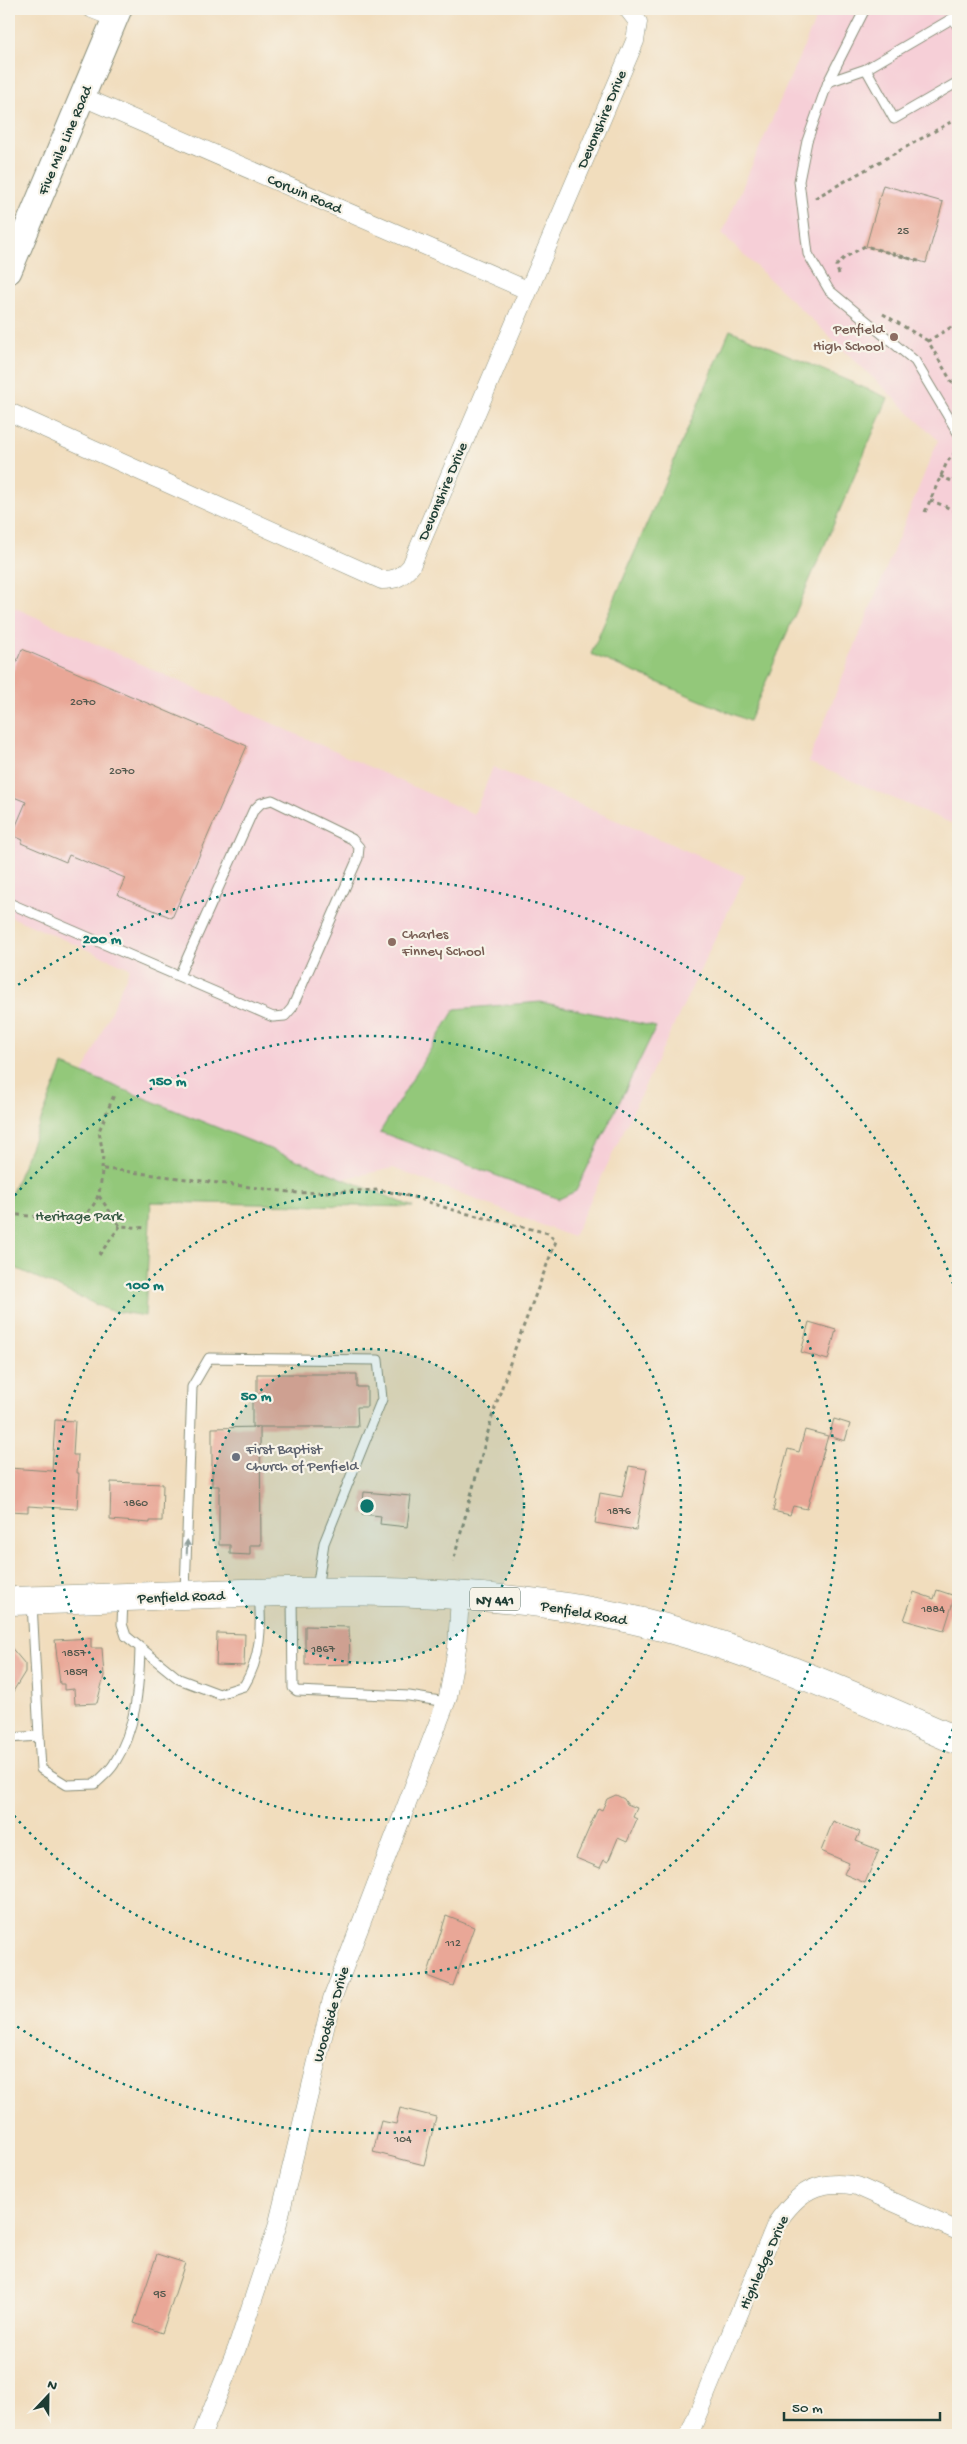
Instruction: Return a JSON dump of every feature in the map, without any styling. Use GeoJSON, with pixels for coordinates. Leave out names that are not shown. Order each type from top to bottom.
{"type":"FeatureCollection","features":[{"type":"Feature","properties":{"kind":"main road","name":"Five Mile Line Road"},"geometry":{"type":"LineString","coordinates":[[9,271],[83,97],[109,12]]}},
{"type":"Feature","properties":{"kind":"main road","name":"Penfield Road"},"geometry":{"type":"LineString","coordinates":[[20,1601],[354,1591],[460,1596],[588,1610],[713,1641],[802,1674],[958,1741]]}},
{"type":"Feature","properties":{"kind":"street","name":"Devonshire Drive"},"geometry":{"type":"LineString","coordinates":[[9,412],[382,580],[394,580],[404,575],[411,566],[635,41],[638,22],[628,9]]}},
{"type":"Feature","properties":{"kind":"street","name":"Corwin Road"},"geometry":{"type":"LineString","coordinates":[[83,97],[528,290]]}},
{"type":"Feature","properties":{"kind":"street","name":"Woodside Drive"},"geometry":{"type":"LineString","coordinates":[[202,2435],[237,2348],[276,2227],[332,1999],[352,1942],[446,1702],[457,1648],[460,1596]]}},
{"type":"Feature","properties":{"kind":"street","name":"Highledge Drive"},"geometry":{"type":"LineString","coordinates":[[689,2435],[776,2224],[790,2203],[807,2191],[822,2184],[840,2182],[857,2186],[958,2231]]}},
{"type":"Feature","properties":{"kind":"lane"},"geometry":{"type":"LineString","coordinates":[[865,9],[828,82],[807,141],[799,181],[808,254],[829,290],[915,361],[958,433]]}},
{"type":"Feature","properties":{"kind":"lane"},"geometry":{"type":"LineString","coordinates":[[828,82],[866,69],[953,18],[958,27]]}},
{"type":"Feature","properties":{"kind":"lane"},"geometry":{"type":"LineString","coordinates":[[866,69],[894,119],[958,82]]}},
{"type":"Feature","properties":{"kind":"lane"},"geometry":{"type":"LineString","coordinates":[[9,903],[273,1017],[285,1016],[292,1008],[358,858],[358,848],[352,839],[272,800],[261,803],[253,811],[179,976]]}},
{"type":"Feature","properties":{"kind":"lane"},"geometry":{"type":"LineString","coordinates":[[185,1596],[192,1387],[208,1358],[378,1360],[382,1399],[304,1592],[292,1672],[293,1688],[297,1691],[409,1696],[446,1702]]}},
{"type":"Feature","properties":{"kind":"lane"},"geometry":{"type":"LineString","coordinates":[[123,1598],[122,1624],[126,1636],[179,1679],[219,1694],[244,1686],[252,1674],[259,1648],[261,1617],[259,1594]]}},
{"type":"Feature","properties":{"kind":"lane"},"geometry":{"type":"LineString","coordinates":[[20,1601],[42,1768],[66,1785],[95,1784],[113,1765],[132,1725],[139,1682],[140,1648]]}},
{"type":"Feature","properties":{"kind":"lane"},"geometry":{"type":"LineString","coordinates":[[9,1738],[39,1736]]}},
{"type":"Feature","properties":{"kind":"path"},"geometry":{"type":"LineString","coordinates":[[802,205],[958,118]]}},
{"type":"Feature","properties":{"kind":"path"},"geometry":{"type":"LineString","coordinates":[[840,279],[836,266],[844,258],[865,246],[922,262]]}},
{"type":"Feature","properties":{"kind":"path"},"geometry":{"type":"LineString","coordinates":[[882,313],[928,341],[958,393]]}},
{"type":"Feature","properties":{"kind":"path"},"geometry":{"type":"LineString","coordinates":[[928,341],[958,323]]}},
{"type":"Feature","properties":{"kind":"path"},"geometry":{"type":"LineString","coordinates":[[925,512],[947,462],[958,449]]}},
{"type":"Feature","properties":{"kind":"path"},"geometry":{"type":"LineString","coordinates":[[940,476],[958,484]]}},
{"type":"Feature","properties":{"kind":"path"},"geometry":{"type":"LineString","coordinates":[[930,500],[956,511]]}},
{"type":"Feature","properties":{"kind":"path"},"geometry":{"type":"LineString","coordinates":[[9,1214],[48,1218],[83,1216],[96,1204],[99,1196],[103,1156],[98,1131],[114,1095]]}},
{"type":"Feature","properties":{"kind":"path"},"geometry":{"type":"LineString","coordinates":[[102,1169],[298,1193],[380,1190],[548,1233],[556,1241],[513,1354],[492,1417],[453,1562]]}},
{"type":"Feature","properties":{"kind":"path"},"geometry":{"type":"LineString","coordinates":[[99,1196],[120,1226]]}},
{"type":"Feature","properties":{"kind":"path"},"geometry":{"type":"LineString","coordinates":[[120,1226],[145,1228]]}},
{"type":"Feature","properties":{"kind":"path"},"geometry":{"type":"LineString","coordinates":[[99,1255],[120,1226]]}},
{"type":"Feature","properties":{"kind":"shaded area","name":"Penfield High School"},"geometry":{"type":"Polygon","coordinates":[[[820,9],[958,9],[958,826],[808,762],[938,440],[722,234],[820,9]]]}},
{"type":"Feature","properties":{"kind":"shaded area","name":"Charles Finney School"},"geometry":{"type":"Polygon","coordinates":[[[9,605],[474,814],[493,767],[745,876],[573,1237],[393,1168],[342,1179],[83,1074],[130,968],[9,916],[9,605]]]}},
{"type":"Feature","properties":{"kind":"green space"},"geometry":{"type":"Polygon","coordinates":[[[730,330],[888,398],[749,721],[591,654],[730,330]]]}},
{"type":"Feature","properties":{"kind":"green space"},"geometry":{"type":"Polygon","coordinates":[[[541,1002],[656,1027],[576,1191],[559,1199],[380,1132],[455,1009],[541,1002]]]}},
{"type":"Feature","properties":{"kind":"green space","name":"Heritage Park"},"geometry":{"type":"Polygon","coordinates":[[[63,1065],[413,1207],[151,1202],[145,1316],[108,1310],[9,1265],[9,1200],[63,1065]]]}},
{"type":"Feature","properties":{"kind":"building"},"geometry":{"type":"Polygon","coordinates":[[[883,185],[943,202],[926,263],[866,246],[883,185]]]}},
{"type":"Feature","properties":{"kind":"building"},"geometry":{"type":"Polygon","coordinates":[[[22,649],[247,746],[172,918],[118,895],[125,878],[69,855],[66,862],[21,843],[23,840],[12,835],[26,802],[9,795],[9,680],[22,649]]]}},
{"type":"Feature","properties":{"kind":"building"},"geometry":{"type":"Polygon","coordinates":[[[809,1322],[836,1330],[828,1360],[801,1352],[809,1322]]]}},
{"type":"Feature","properties":{"kind":"building"},"geometry":{"type":"Polygon","coordinates":[[[257,1374],[357,1374],[357,1387],[367,1387],[367,1407],[357,1407],[358,1427],[252,1427],[252,1396],[257,1396],[257,1374]]]}},
{"type":"Feature","properties":{"kind":"building"},"geometry":{"type":"Polygon","coordinates":[[[834,1419],[850,1424],[845,1441],[829,1436],[834,1419]]]}},
{"type":"Feature","properties":{"kind":"building"},"geometry":{"type":"Polygon","coordinates":[[[55,1420],[75,1421],[73,1455],[78,1455],[77,1473],[79,1473],[77,1509],[28,1506],[28,1512],[9,1511],[9,1468],[52,1471],[55,1420]]]}},
{"type":"Feature","properties":{"kind":"building"},"geometry":{"type":"Polygon","coordinates":[[[260,1427],[261,1545],[250,1545],[250,1555],[230,1554],[230,1545],[219,1545],[219,1486],[212,1486],[212,1428],[260,1427]]]}},
{"type":"Feature","properties":{"kind":"building"},"geometry":{"type":"Polygon","coordinates":[[[805,1430],[828,1436],[807,1509],[793,1506],[790,1515],[773,1511],[776,1500],[774,1499],[788,1449],[799,1452],[805,1430]]]}},
{"type":"Feature","properties":{"kind":"building"},"geometry":{"type":"Polygon","coordinates":[[[629,1466],[647,1469],[636,1530],[595,1523],[600,1493],[622,1497],[629,1466]]]}},
{"type":"Feature","properties":{"kind":"building"},"geometry":{"type":"Polygon","coordinates":[[[111,1482],[163,1484],[162,1521],[150,1521],[150,1523],[110,1520],[111,1482]]]}},
{"type":"Feature","properties":{"kind":"building"},"geometry":{"type":"Polygon","coordinates":[[[364,1492],[411,1496],[407,1527],[380,1524],[381,1516],[362,1514],[364,1492]]]}},
{"type":"Feature","properties":{"kind":"building"},"geometry":{"type":"Polygon","coordinates":[[[937,1590],[955,1596],[944,1631],[904,1620],[914,1592],[934,1599],[937,1590]]]}},
{"type":"Feature","properties":{"kind":"building"},"geometry":{"type":"Polygon","coordinates":[[[305,1626],[349,1627],[350,1664],[305,1665],[305,1626]]]}},
{"type":"Feature","properties":{"kind":"building"},"geometry":{"type":"Polygon","coordinates":[[[217,1633],[245,1634],[244,1666],[216,1665],[217,1633]]]}},
{"type":"Feature","properties":{"kind":"building"},"geometry":{"type":"Polygon","coordinates":[[[91,1638],[91,1648],[102,1648],[104,1676],[97,1703],[75,1704],[74,1689],[64,1690],[64,1684],[60,1684],[55,1640],[91,1638]]]}},
{"type":"Feature","properties":{"kind":"building"},"geometry":{"type":"Polygon","coordinates":[[[9,1645],[25,1664],[25,1672],[9,1698],[9,1645]]]}},
{"type":"Feature","properties":{"kind":"building"},"geometry":{"type":"Polygon","coordinates":[[[616,1795],[624,1799],[627,1804],[637,1808],[633,1817],[637,1819],[627,1842],[618,1838],[608,1862],[604,1860],[600,1868],[576,1858],[598,1808],[602,1810],[607,1799],[616,1795]]]}},
{"type":"Feature","properties":{"kind":"building"},"geometry":{"type":"Polygon","coordinates":[[[833,1821],[860,1832],[856,1841],[879,1850],[865,1883],[844,1874],[849,1863],[821,1851],[833,1821]]]}},
{"type":"Feature","properties":{"kind":"building"},"geometry":{"type":"Polygon","coordinates":[[[446,1916],[474,1927],[453,1986],[427,1976],[446,1916]]]}},
{"type":"Feature","properties":{"kind":"building"},"geometry":{"type":"Polygon","coordinates":[[[400,2108],[436,2117],[424,2165],[373,2152],[381,2121],[396,2124],[400,2108]]]}},
{"type":"Feature","properties":{"kind":"building"},"geometry":{"type":"Polygon","coordinates":[[[157,2254],[185,2263],[162,2333],[134,2323],[157,2254]]]}},
{"type":"Feature","properties":{"kind":"place","name":"Penfield High School"},"geometry":{"type":"Point","coordinates":[894,337]}},
{"type":"Feature","properties":{"kind":"place","name":"Charles Finney School"},"geometry":{"type":"Point","coordinates":[392,942]}},
{"type":"Feature","properties":{"kind":"place","name":"First Baptist Church of Penfield"},"geometry":{"type":"Point","coordinates":[236,1457]}}]}
